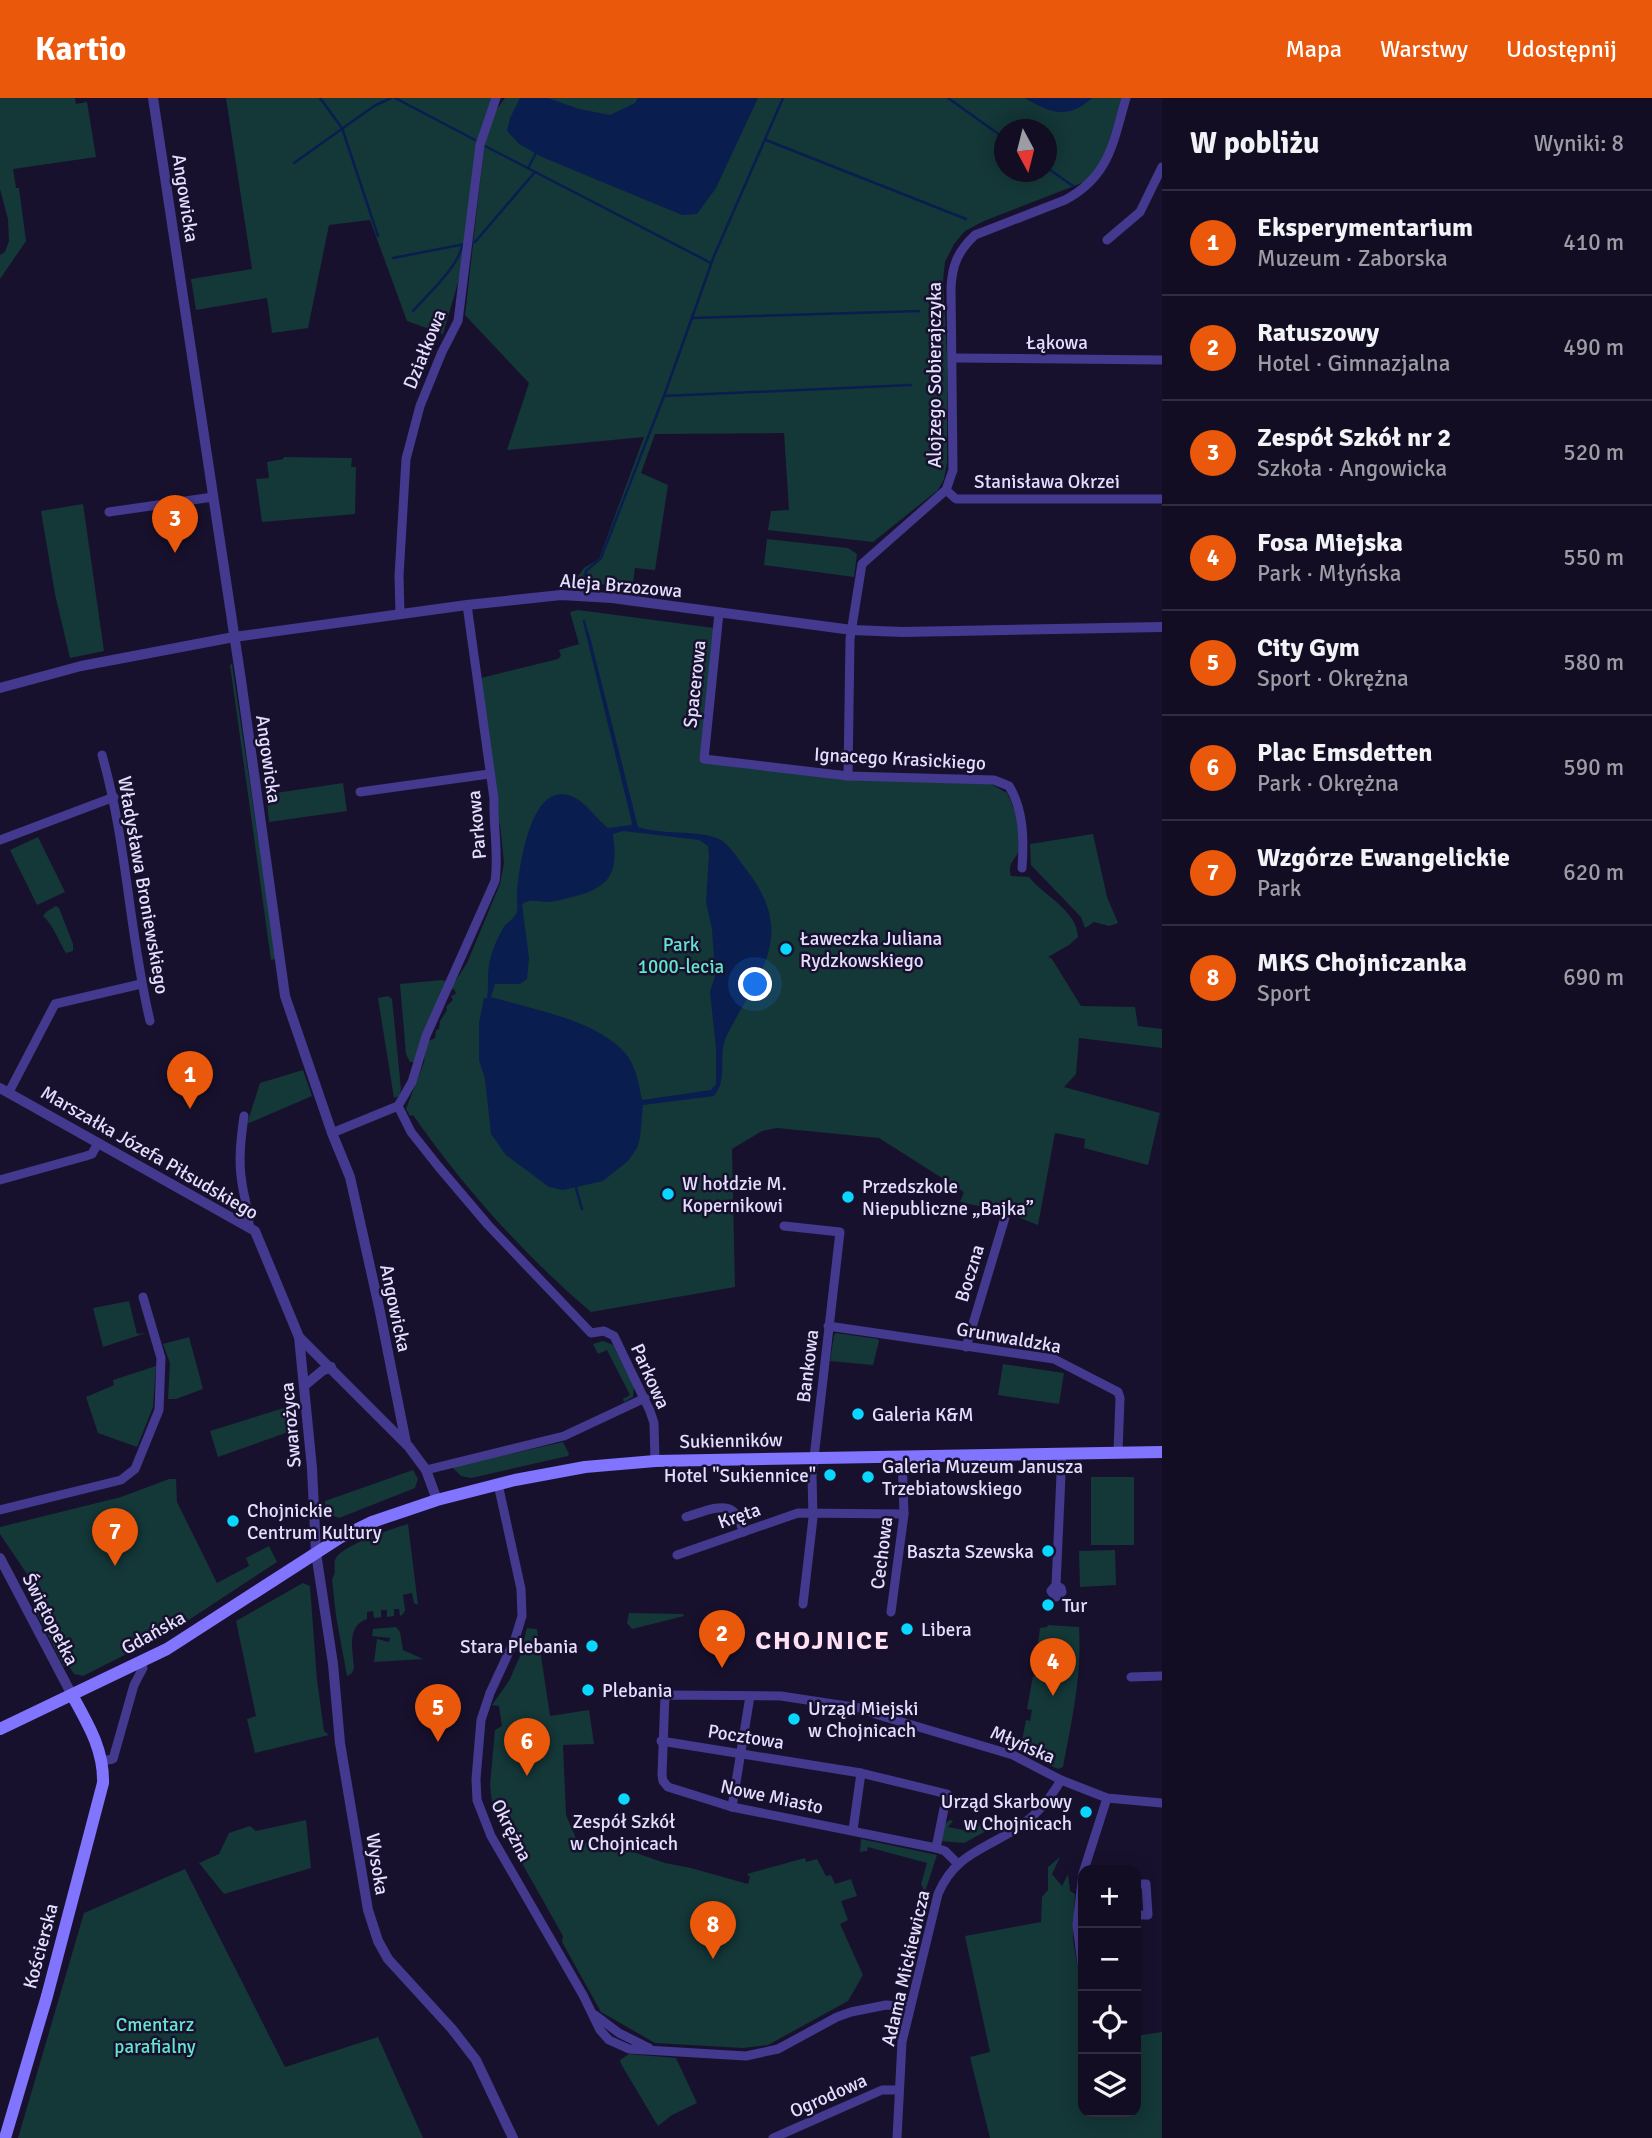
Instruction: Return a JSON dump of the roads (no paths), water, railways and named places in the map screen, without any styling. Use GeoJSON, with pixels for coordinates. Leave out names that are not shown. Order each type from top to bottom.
{"type":"FeatureCollection","features":[{"type":"Feature","properties":{"kind":"main road","name":"Sukienników"},"geometry":{"type":"LineString","coordinates":[[316,1553],[372,1522],[437,1500],[573,1469],[655,1461],[1162,1452]]}},
{"type":"Feature","properties":{"kind":"main road","name":"Gdańska"},"geometry":{"type":"LineString","coordinates":[[0,1729],[167,1649],[316,1553]]}},
{"type":"Feature","properties":{"kind":"main road","name":"Kościerska"},"geometry":{"type":"LineString","coordinates":[[5,2138],[49,1989],[102,1789],[102,1762],[91,1729],[72,1695]]}},
{"type":"Feature","properties":{"kind":"street","name":"Angowicka"},"geometry":{"type":"LineString","coordinates":[[153,98],[285,996],[350,1177],[406,1443]]}},
{"type":"Feature","properties":{"kind":"street","name":"Działkowa"},"geometry":{"type":"LineString","coordinates":[[400,614],[400,552],[406,459],[420,407],[442,352],[458,321],[480,145],[496,98]]}},
{"type":"Feature","properties":{"kind":"street","name":"Alojzego Sobierajczyka"},"geometry":{"type":"LineString","coordinates":[[946,490],[953,470],[951,288],[953,265],[957,255],[975,235],[1065,200],[1088,184],[1100,172],[1109,155],[1126,98]]}},
{"type":"Feature","properties":{"kind":"street"},"geometry":{"type":"LineString","coordinates":[[1107,240],[1140,212],[1162,167]]}},
{"type":"Feature","properties":{"kind":"street","name":"Łąkowa"},"geometry":{"type":"LineString","coordinates":[[953,358],[1162,360]]}},
{"type":"Feature","properties":{"kind":"street","name":"Stanisława Okrzei"},"geometry":{"type":"LineString","coordinates":[[848,776],[852,630],[862,564],[946,490],[956,499],[1162,499]]}},
{"type":"Feature","properties":{"kind":"street"},"geometry":{"type":"LineString","coordinates":[[109,512],[213,497]]}},
{"type":"Feature","properties":{"kind":"street","name":"Aleja Brzozowa"},"geometry":{"type":"LineString","coordinates":[[0,688],[81,666],[234,637],[526,598],[612,598],[852,630],[903,632],[1162,627]]}},
{"type":"Feature","properties":{"kind":"street","name":"Parkowa"},"geometry":{"type":"LineString","coordinates":[[467,605],[494,799],[493,825],[498,864],[495,881],[426,1036],[418,1070],[398,1106],[411,1132],[488,1225],[592,1334],[604,1331],[612,1334],[645,1398],[653,1423],[655,1461]]}},
{"type":"Feature","properties":{"kind":"street","name":"Spacerowa"},"geometry":{"type":"LineString","coordinates":[[704,759],[719,613]]}},
{"type":"Feature","properties":{"kind":"street","name":"Władysława Broniewskiego"},"geometry":{"type":"LineString","coordinates":[[102,755],[114,797],[141,984],[150,1021]]}},
{"type":"Feature","properties":{"kind":"street","name":"Ignacego Krasickiego"},"geometry":{"type":"LineString","coordinates":[[704,759],[848,776],[994,780],[1009,786],[1017,803],[1024,841],[1022,868]]}},
{"type":"Feature","properties":{"kind":"street"},"geometry":{"type":"LineString","coordinates":[[360,793],[489,774]]}},
{"type":"Feature","properties":{"kind":"street"},"geometry":{"type":"LineString","coordinates":[[0,840],[114,797]]}},
{"type":"Feature","properties":{"kind":"street"},"geometry":{"type":"LineString","coordinates":[[4,1090],[55,1004],[141,984]]}},
{"type":"Feature","properties":{"kind":"street","name":"Marszałka Józefa Piłsudskiego"},"geometry":{"type":"LineString","coordinates":[[4,1090],[256,1231],[299,1337],[406,1443],[426,1470],[437,1500]]}},
{"type":"Feature","properties":{"kind":"street"},"geometry":{"type":"LineString","coordinates":[[332,1133],[398,1106]]}},
{"type":"Feature","properties":{"kind":"street"},"geometry":{"type":"LineString","coordinates":[[244,1116],[240,1162],[249,1226]]}},
{"type":"Feature","properties":{"kind":"street"},"geometry":{"type":"LineString","coordinates":[[0,1180],[92,1154],[98,1143]]}},
{"type":"Feature","properties":{"kind":"street","name":"Boczna"},"geometry":{"type":"LineString","coordinates":[[966,1347],[1007,1211]]}},
{"type":"Feature","properties":{"kind":"street","name":"Bankowa"},"geometry":{"type":"LineString","coordinates":[[784,1226],[840,1232],[814,1458],[813,1511],[803,1604]]}},
{"type":"Feature","properties":{"kind":"street"},"geometry":{"type":"LineString","coordinates":[[0,1510],[121,1480],[135,1469],[159,1410],[162,1364],[143,1297]]}},
{"type":"Feature","properties":{"kind":"street","name":"Grunwaldzka"},"geometry":{"type":"LineString","coordinates":[[828,1326],[1054,1359],[1116,1390],[1120,1395],[1118,1452]]}},
{"type":"Feature","properties":{"kind":"street","name":"Swarożyca"},"geometry":{"type":"LineString","coordinates":[[299,1337],[312,1468],[316,1553]]}},
{"type":"Feature","properties":{"kind":"street"},"geometry":{"type":"LineString","coordinates":[[304,1386],[331,1367]]}},
{"type":"Feature","properties":{"kind":"street"},"geometry":{"type":"LineString","coordinates":[[426,1470],[564,1436],[645,1398]]}},
{"type":"Feature","properties":{"kind":"street"},"geometry":{"type":"LineString","coordinates":[[387,1423],[400,1413]]}},
{"type":"Feature","properties":{"kind":"street"},"geometry":{"type":"LineString","coordinates":[[1056,1585],[1062,1453]]}},
{"type":"Feature","properties":{"kind":"street","name":"Cechowa"},"geometry":{"type":"LineString","coordinates":[[891,1612],[904,1514],[902,1456]]}},
{"type":"Feature","properties":{"kind":"street","name":"Okrężna"},"geometry":{"type":"LineString","coordinates":[[498,1484],[521,1588],[522,1616],[481,1720],[477,1800],[491,1836],[594,2014],[619,2033],[654,2050],[755,2055],[792,2043],[844,2015],[886,2005],[911,2007]]}},
{"type":"Feature","properties":{"kind":"street"},"geometry":{"type":"LineString","coordinates":[[686,1517],[716,1508],[730,1510],[744,1532]]}},
{"type":"Feature","properties":{"kind":"street","name":"Kręta"},"geometry":{"type":"LineString","coordinates":[[677,1555],[798,1513],[813,1511],[904,1514]]}},
{"type":"Feature","properties":{"kind":"street","name":"Wysoka"},"geometry":{"type":"LineString","coordinates":[[316,1553],[333,1664],[340,1743],[360,1872],[371,1922],[388,1959],[452,2029],[476,2060],[513,2138]]}},
{"type":"Feature","properties":{"kind":"street","name":"Świętopełka"},"geometry":{"type":"LineString","coordinates":[[0,1558],[72,1695]]}},
{"type":"Feature","properties":{"kind":"street"},"geometry":{"type":"LineString","coordinates":[[102,1762],[113,1759],[135,1685],[143,1668],[141,1663]]}},
{"type":"Feature","properties":{"kind":"street"},"geometry":{"type":"LineString","coordinates":[[1131,1677],[1162,1676]]}},
{"type":"Feature","properties":{"kind":"street","name":"Młyńska"},"geometry":{"type":"LineString","coordinates":[[665,1695],[781,1696],[866,1709],[871,1713],[1013,1755],[1061,1780],[1107,1798],[1162,1803]]}},
{"type":"Feature","properties":{"kind":"street","name":"Nowe Miasto"},"geometry":{"type":"LineString","coordinates":[[665,1695],[661,1741],[662,1775],[665,1784],[673,1790],[732,1807],[936,1848],[945,1851],[957,1863]]}},
{"type":"Feature","properties":{"kind":"street"},"geometry":{"type":"LineString","coordinates":[[732,1807],[750,1696]]}},
{"type":"Feature","properties":{"kind":"street","name":"Pocztowa"},"geometry":{"type":"LineString","coordinates":[[661,1741],[861,1773],[947,1794],[936,1848]]}},
{"type":"Feature","properties":{"kind":"street"},"geometry":{"type":"LineString","coordinates":[[853,1830],[861,1773]]}},
{"type":"Feature","properties":{"kind":"street","name":"Adama Mickiewicza"},"geometry":{"type":"LineString","coordinates":[[897,2138],[902,2042],[938,1894],[944,1880],[957,1863],[1034,1816],[1061,1780]]}},
{"type":"Feature","properties":{"kind":"street"},"geometry":{"type":"LineString","coordinates":[[1086,1865],[1107,1798]]}},
{"type":"Feature","properties":{"kind":"street"},"geometry":{"type":"LineString","coordinates":[[1141,1884],[1146,1884],[1148,1915],[1141,1915]]}},
{"type":"Feature","properties":{"kind":"street","name":"Ogrodowa"},"geometry":{"type":"LineString","coordinates":[[773,2138],[882,2090],[899,2090]]}},
{"type":"Feature","properties":{"kind":"water"},"geometry":{"type":"Polygon","coordinates":[[[520,98],[548,98],[579,109],[610,115],[635,103],[638,98],[758,98],[716,188],[697,214],[682,215],[542,157],[519,144],[507,131],[520,98]]]}},
{"type":"Feature","properties":{"kind":"water"},"geometry":{"type":"Polygon","coordinates":[[[1025,98],[1092,98],[1075,109],[1059,112],[1025,98]]]}},
{"type":"Feature","properties":{"kind":"water"},"geometry":{"type":"Polygon","coordinates":[[[585,630],[589,633],[638,827],[708,836],[725,844],[746,869],[761,893],[769,914],[771,934],[768,954],[761,972],[724,1043],[721,1082],[714,1096],[643,1105],[640,1138],[628,1161],[603,1181],[563,1190],[549,1187],[506,1155],[491,1134],[485,1079],[479,1060],[479,1023],[484,998],[487,998],[490,961],[503,928],[516,914],[523,853],[532,823],[546,800],[556,795],[572,796],[608,828],[632,823],[585,630]],[[623,831],[613,834],[613,867],[610,875],[598,887],[559,900],[522,904],[529,958],[527,979],[520,984],[495,984],[491,997],[566,1018],[617,1045],[629,1058],[636,1073],[642,1100],[711,1090],[716,1084],[716,1049],[710,992],[715,976],[712,929],[706,902],[709,856],[708,846],[699,840],[623,831]]]}},
{"type":"Feature","properties":{"kind":"waterway"},"geometry":{"type":"LineString","coordinates":[[320,98],[342,128],[378,236]]}},
{"type":"Feature","properties":{"kind":"waterway"},"geometry":{"type":"LineString","coordinates":[[294,163],[374,106],[391,98]]}},
{"type":"Feature","properties":{"kind":"waterway"},"geometry":{"type":"LineString","coordinates":[[395,98],[475,140]]}},
{"type":"Feature","properties":{"kind":"waterway"},"geometry":{"type":"LineString","coordinates":[[583,583],[586,571],[601,558],[664,396],[714,256],[783,98]]}},
{"type":"Feature","properties":{"kind":"waterway"},"geometry":{"type":"LineString","coordinates":[[948,98],[994,131]]}},
{"type":"Feature","properties":{"kind":"waterway"},"geometry":{"type":"LineString","coordinates":[[766,140],[966,219]]}},
{"type":"Feature","properties":{"kind":"waterway"},"geometry":{"type":"LineString","coordinates":[[485,146],[711,263]]}},
{"type":"Feature","properties":{"kind":"waterway"},"geometry":{"type":"LineString","coordinates":[[528,168],[536,153]]}},
{"type":"Feature","properties":{"kind":"waterway"},"geometry":{"type":"LineString","coordinates":[[393,258],[475,242],[535,172]]}},
{"type":"Feature","properties":{"kind":"waterway"},"geometry":{"type":"LineString","coordinates":[[1057,175],[1073,186]]}},
{"type":"Feature","properties":{"kind":"waterway"},"geometry":{"type":"LineString","coordinates":[[413,311],[455,262],[462,245]]}},
{"type":"Feature","properties":{"kind":"waterway"},"geometry":{"type":"LineString","coordinates":[[692,318],[919,311]]}},
{"type":"Feature","properties":{"kind":"waterway"},"geometry":{"type":"LineString","coordinates":[[664,396],[911,385]]}},
{"type":"Feature","properties":{"kind":"waterway"},"geometry":{"type":"LineString","coordinates":[[584,621],[587,633]]}},
{"type":"Feature","properties":{"kind":"waterway"},"geometry":{"type":"LineString","coordinates":[[576,1188],[582,1209]]}},
{"type":"Feature","properties":{"kind":"place","name":"Zespół Szkół nr 2"},"geometry":{"type":"Point","coordinates":[175,553]}},
{"type":"Feature","properties":{"kind":"place","name":"Ławeczka Juliana Rydzkowskiego"},"geometry":{"type":"Point","coordinates":[786,949]}},
{"type":"Feature","properties":{"kind":"place","name":"Eksperymentarium"},"geometry":{"type":"Point","coordinates":[190,1109]}},
{"type":"Feature","properties":{"kind":"place","name":"W hołdzie M. Kopernikowi"},"geometry":{"type":"Point","coordinates":[668,1194]}},
{"type":"Feature","properties":{"kind":"place","name":"Przedszkole Niepubliczne „Bajka”"},"geometry":{"type":"Point","coordinates":[848,1197]}},
{"type":"Feature","properties":{"kind":"place","name":"Galeria K&M"},"geometry":{"type":"Point","coordinates":[858,1414]}},
{"type":"Feature","properties":{"kind":"place","name":"Hotel \"Sukiennice\""},"geometry":{"type":"Point","coordinates":[830,1475]}},
{"type":"Feature","properties":{"kind":"place","name":"Galeria Muzeum Janusza Trzebiatowskiego"},"geometry":{"type":"Point","coordinates":[868,1477]}},
{"type":"Feature","properties":{"kind":"place","name":"Chojnickie Centrum Kultury"},"geometry":{"type":"Point","coordinates":[233,1521]}},
{"type":"Feature","properties":{"kind":"place","name":"Baszta Szewska"},"geometry":{"type":"Point","coordinates":[1048,1551]}},
{"type":"Feature","properties":{"kind":"place","name":"Wzgórze Ewangelickie"},"geometry":{"type":"Point","coordinates":[115,1566]}},
{"type":"Feature","properties":{"kind":"place","name":"Tur"},"geometry":{"type":"Point","coordinates":[1048,1605]}},
{"type":"Feature","properties":{"kind":"place","name":"Libera"},"geometry":{"type":"Point","coordinates":[907,1629]}},
{"type":"Feature","properties":{"kind":"place","name":"Stara Plebania"},"geometry":{"type":"Point","coordinates":[592,1646]}},
{"type":"Feature","properties":{"kind":"place","name":"Ratuszowy"},"geometry":{"type":"Point","coordinates":[722,1668]}},
{"type":"Feature","properties":{"kind":"place","name":"Plebania"},"geometry":{"type":"Point","coordinates":[588,1690]}},
{"type":"Feature","properties":{"kind":"place","name":"Fosa Miejska"},"geometry":{"type":"Point","coordinates":[1053,1696]}},
{"type":"Feature","properties":{"kind":"place","name":"Urząd Miejski w Chojnicach"},"geometry":{"type":"Point","coordinates":[794,1719]}},
{"type":"Feature","properties":{"kind":"place","name":"City Gym"},"geometry":{"type":"Point","coordinates":[438,1742]}},
{"type":"Feature","properties":{"kind":"place","name":"Plac Emsdetten"},"geometry":{"type":"Point","coordinates":[527,1776]}},
{"type":"Feature","properties":{"kind":"place","name":"Zespół Szkół w Chojnicach"},"geometry":{"type":"Point","coordinates":[624,1799]}},
{"type":"Feature","properties":{"kind":"place","name":"Urząd Skarbowy w Chojnicach"},"geometry":{"type":"Point","coordinates":[1086,1812]}},
{"type":"Feature","properties":{"kind":"place","name":"MKS Chojniczanka"},"geometry":{"type":"Point","coordinates":[713,1959]}},
{"type":"Feature","properties":{"kind":"district","name":"CHOJNICE"},"geometry":{"type":"Point","coordinates":[823,1640]}},
{"type":"Feature","properties":{"kind":"park label","name":"Park 1000-lecia"},"geometry":{"type":"Point","coordinates":[681,955]}},
{"type":"Feature","properties":{"kind":"park label","name":"Cmentarz parafialny"},"geometry":{"type":"Point","coordinates":[155,2035]}}]}
